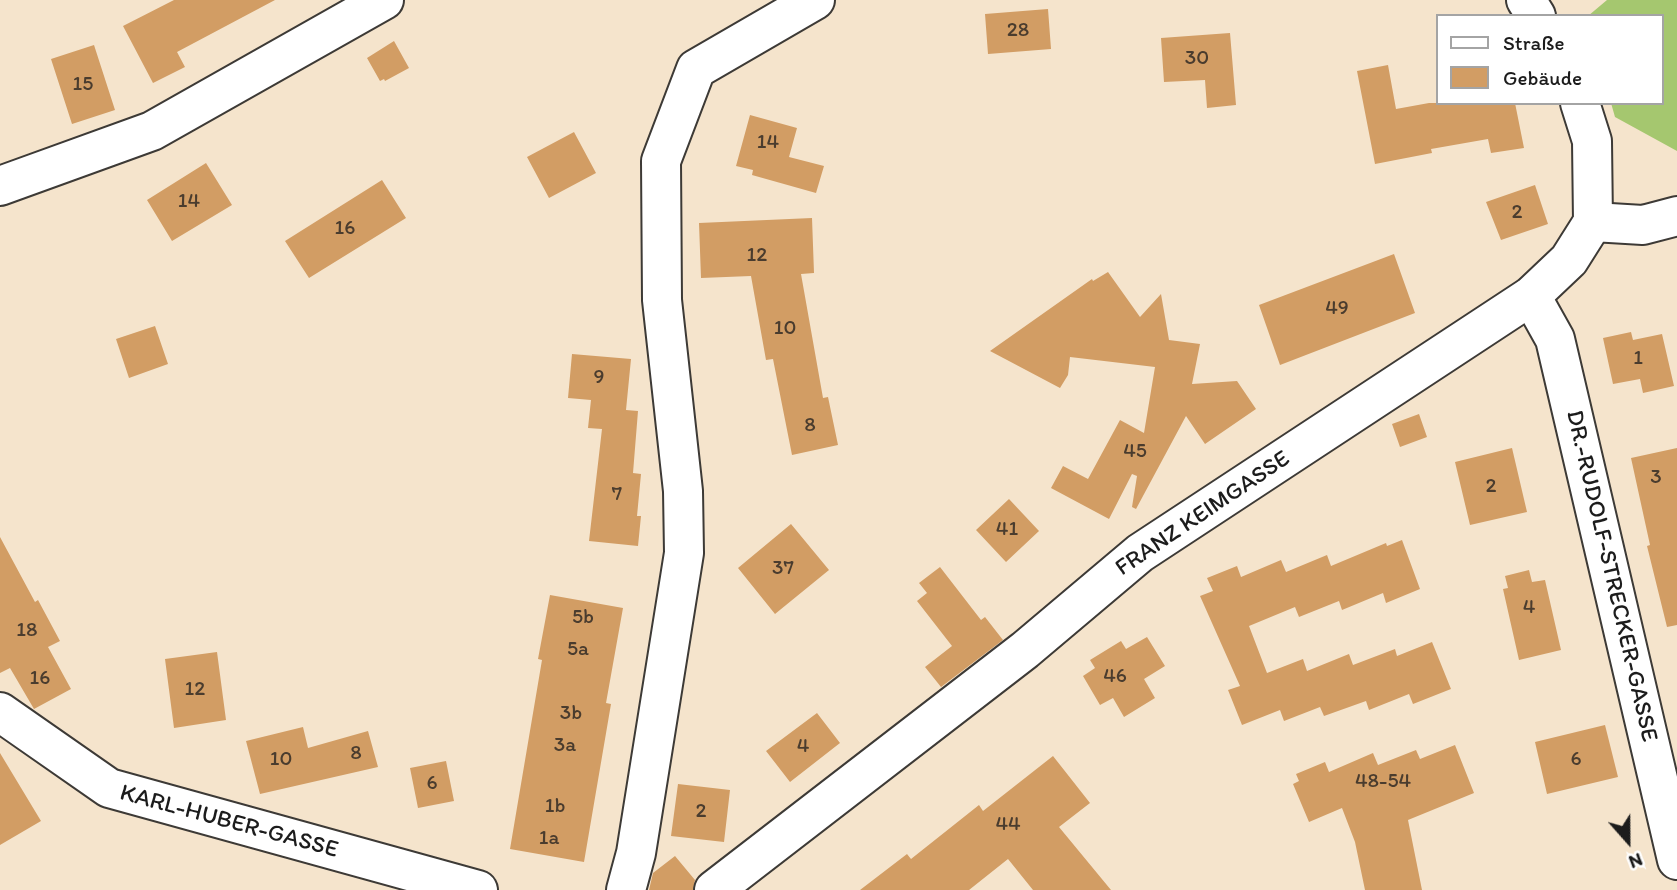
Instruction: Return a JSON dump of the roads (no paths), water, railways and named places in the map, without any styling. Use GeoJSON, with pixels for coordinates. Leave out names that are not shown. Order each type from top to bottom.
{"type":"FeatureCollection","features":[{"type":"Feature","properties":{"kind":"street"},"geometry":{"type":"LineString","coordinates":[[0,186],[152,131],[384,0]]}},
{"type":"Feature","properties":{"kind":"street"},"geometry":{"type":"LineString","coordinates":[[626,890],[638,839],[684,553],[683,491],[662,300],[662,161],[696,69],[815,0]]}},
{"type":"Feature","properties":{"kind":"street"},"geometry":{"type":"LineString","coordinates":[[1581,105],[1592,141],[1593,222],[1643,225],[1677,216]]}},
{"type":"Feature","properties":{"kind":"street","name":"FRANZ KEIMGASSE"},"geometry":{"type":"LineString","coordinates":[[714,890],[1025,650],[1140,553],[1531,296],[1569,260],[1593,222]]}},
{"type":"Feature","properties":{"kind":"street","name":"DR.-RUDOLF-STRECKER-GASSE"},"geometry":{"type":"LineString","coordinates":[[1531,296],[1555,339],[1677,860]]}},
{"type":"Feature","properties":{"kind":"street","name":"KARL-HUBER-GASSE"},"geometry":{"type":"LineString","coordinates":[[0,712],[108,788],[478,890]]}}]}
